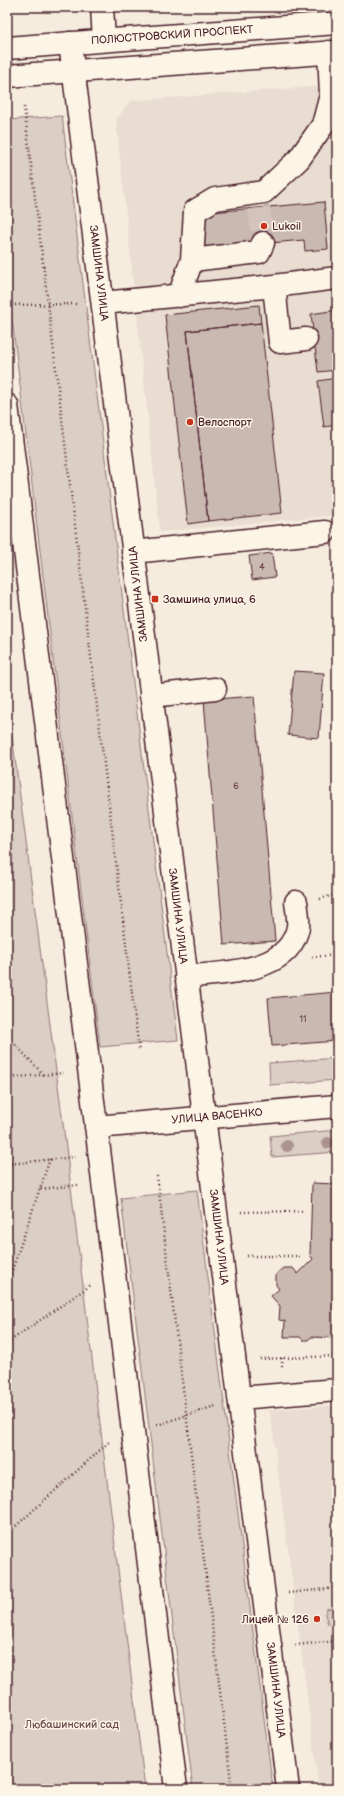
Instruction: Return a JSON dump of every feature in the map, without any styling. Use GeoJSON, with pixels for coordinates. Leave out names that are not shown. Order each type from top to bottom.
{"type":"FeatureCollection","features":[{"type":"Feature","properties":{"kind":"street"},"geometry":{"type":"LineString","coordinates":[[102,7],[104,40]]}},
{"type":"Feature","properties":{"kind":"street","name":"ПОЛЮСТРОВСКИЙ ПРОСПЕКТ"},"geometry":{"type":"LineString","coordinates":[[7,48],[337,23]]}},
{"type":"Feature","properties":{"kind":"street","name":"ЗАМШИНА УЛИЦА"},"geometry":{"type":"LineString","coordinates":[[70,43],[288,1789]]}},
{"type":"Feature","properties":{"kind":"street"},"geometry":{"type":"LineString","coordinates":[[7,76],[333,52],[331,96],[323,125],[299,159],[262,200],[215,199],[195,211],[192,260],[179,296]]}},
{"type":"Feature","properties":{"kind":"street"},"geometry":{"type":"LineString","coordinates":[[192,260],[259,252],[263,243]]}},
{"type":"Feature","properties":{"kind":"street"},"geometry":{"type":"LineString","coordinates":[[102,303],[274,286],[337,278]]}},
{"type":"Feature","properties":{"kind":"street"},"geometry":{"type":"LineString","coordinates":[[274,286],[280,342],[306,338]]}},
{"type":"Feature","properties":{"kind":"street"},"geometry":{"type":"LineString","coordinates":[[7,405],[176,1789]]}},
{"type":"Feature","properties":{"kind":"street"},"geometry":{"type":"LineString","coordinates":[[133,552],[325,532]]}},
{"type":"Feature","properties":{"kind":"street"},"geometry":{"type":"LineString","coordinates":[[151,696],[215,689]]}},
{"type":"Feature","properties":{"kind":"street"},"geometry":{"type":"LineString","coordinates":[[186,976],[257,968],[273,960],[286,951],[294,939],[298,926],[296,902]]}},
{"type":"Feature","properties":{"kind":"street","name":"УЛИЦА ВАСЕНКО"},"geometry":{"type":"LineString","coordinates":[[96,1127],[337,1106]]}},
{"type":"Feature","properties":{"kind":"street"},"geometry":{"type":"LineString","coordinates":[[239,1398],[337,1390]]}},
{"type":"Feature","properties":{"kind":"path"},"geometry":{"type":"LineString","coordinates":[[24,108],[139,1051]]}},
{"type":"Feature","properties":{"kind":"path"},"geometry":{"type":"LineString","coordinates":[[7,305],[102,303]]}},
{"type":"Feature","properties":{"kind":"path"},"geometry":{"type":"LineString","coordinates":[[7,1036],[44,1074]]}},
{"type":"Feature","properties":{"kind":"path"},"geometry":{"type":"LineString","coordinates":[[7,1078],[67,1073]]}},
{"type":"Feature","properties":{"kind":"path"},"geometry":{"type":"LineString","coordinates":[[7,1164],[77,1157]]}},
{"type":"Feature","properties":{"kind":"path"},"geometry":{"type":"LineString","coordinates":[[7,1285],[50,1160]]}},
{"type":"Feature","properties":{"kind":"path"},"geometry":{"type":"LineString","coordinates":[[156,1176],[232,1789]]}},
{"type":"Feature","properties":{"kind":"path"},"geometry":{"type":"LineString","coordinates":[[41,1189],[80,1185]]}},
{"type":"Feature","properties":{"kind":"path"},"geometry":{"type":"LineString","coordinates":[[238,1212],[305,1211]]}},
{"type":"Feature","properties":{"kind":"path"},"geometry":{"type":"LineString","coordinates":[[243,1255],[302,1256]]}},
{"type":"Feature","properties":{"kind":"path"},"geometry":{"type":"LineString","coordinates":[[7,1343],[92,1284]]}},
{"type":"Feature","properties":{"kind":"path"},"geometry":{"type":"LineString","coordinates":[[256,1359],[337,1356]]}},
{"type":"Feature","properties":{"kind":"path"},"geometry":{"type":"LineString","coordinates":[[7,1534],[112,1440],[239,1398]]}},
{"type":"Feature","properties":{"kind":"path"},"geometry":{"type":"LineString","coordinates":[[284,1593],[337,1588]]}},
{"type":"Feature","properties":{"kind":"path"},"geometry":{"type":"LineString","coordinates":[[270,1647],[337,1641]]}},
{"type":"Feature","properties":{"kind":"shaded area"},"geometry":{"type":"Polygon","coordinates":[[[337,85],[337,515],[160,532],[116,120],[130,101],[337,85]]]}},
{"type":"Feature","properties":{"kind":"shaded area","name":"Лицей № 126"},"geometry":{"type":"Polygon","coordinates":[[[337,1405],[337,1789],[319,1789],[270,1410],[337,1405]]]}},
{"type":"Feature","properties":{"kind":"green space"},"geometry":{"type":"Polygon","coordinates":[[[62,116],[178,1040],[100,1047],[7,278],[7,120],[62,116]]]}},
{"type":"Feature","properties":{"kind":"green space","name":"Любашинский сад"},"geometry":{"type":"Polygon","coordinates":[[[7,697],[65,1139],[145,1789],[7,1789],[7,697]]]}},
{"type":"Feature","properties":{"kind":"green space"},"geometry":{"type":"Polygon","coordinates":[[[337,1058],[337,1080],[270,1085],[269,1063],[337,1058]]]}},
{"type":"Feature","properties":{"kind":"green space"},"geometry":{"type":"Polygon","coordinates":[[[337,1130],[337,1152],[272,1157],[270,1136],[337,1130]]]}},
{"type":"Feature","properties":{"kind":"green space"},"geometry":{"type":"Polygon","coordinates":[[[197,1190],[273,1789],[193,1789],[121,1198],[197,1190]]]}},
{"type":"Feature","properties":{"kind":"green space"},"geometry":{"type":"Polygon","coordinates":[[[337,1607],[337,1623],[328,1624],[325,1614],[326,1609],[337,1607]]]}},
{"type":"Feature","properties":{"kind":"building","name":"Lukoil"},"geometry":{"type":"Polygon","coordinates":[[[324,202],[328,249],[305,251],[304,240],[204,249],[201,213],[324,202]]]}},
{"type":"Feature","properties":{"kind":"building"},"geometry":{"type":"Polygon","coordinates":[[[259,305],[261,323],[187,331],[208,521],[188,524],[165,315],[259,305]]]}},
{"type":"Feature","properties":{"kind":"building"},"geometry":{"type":"Polygon","coordinates":[[[337,310],[337,370],[318,372],[311,314],[337,310]]]}},
{"type":"Feature","properties":{"kind":"building"},"geometry":{"type":"Polygon","coordinates":[[[261,323],[282,513],[208,521],[187,331],[261,323]]]}},
{"type":"Feature","properties":{"kind":"building"},"geometry":{"type":"Polygon","coordinates":[[[337,378],[337,425],[324,427],[318,381],[337,378]]]}},
{"type":"Feature","properties":{"kind":"building"},"geometry":{"type":"Polygon","coordinates":[[[272,553],[275,577],[252,580],[249,556],[272,553]]]}},
{"type":"Feature","properties":{"kind":"building"},"geometry":{"type":"Polygon","coordinates":[[[294,671],[324,673],[319,738],[288,735],[294,671]]]}},
{"type":"Feature","properties":{"kind":"building"},"geometry":{"type":"Polygon","coordinates":[[[254,696],[275,941],[224,945],[204,700],[254,696]]]}},
{"type":"Feature","properties":{"kind":"building"},"geometry":{"type":"Polygon","coordinates":[[[337,992],[337,1041],[272,1046],[268,998],[337,992]]]}},
{"type":"Feature","properties":{"kind":"building"},"geometry":{"type":"Polygon","coordinates":[[[312,1183],[337,1184],[337,1338],[311,1337],[308,1340],[303,1340],[300,1337],[284,1337],[285,1321],[279,1320],[280,1306],[271,1296],[279,1289],[276,1285],[276,1274],[283,1268],[293,1268],[298,1274],[313,1259],[310,1255],[312,1183]]]}},
{"type":"Feature","properties":{"kind":"tunnel"},"geometry":{"type":"LineString","coordinates":[[259,208],[263,243]]}},
{"type":"Feature","properties":{"kind":"place","name":"Lukoil"},"geometry":{"type":"Point","coordinates":[264,226]}},
{"type":"Feature","properties":{"kind":"place","name":"Велоспорт"},"geometry":{"type":"Point","coordinates":[190,422]}},
{"type":"Feature","properties":{"kind":"place","name":"Замшина улица, 6"},"geometry":{"type":"Point","coordinates":[155,599]}},
{"type":"Feature","properties":{"kind":"place","name":"Лицей № 126"},"geometry":{"type":"Point","coordinates":[317,1619]}}]}
